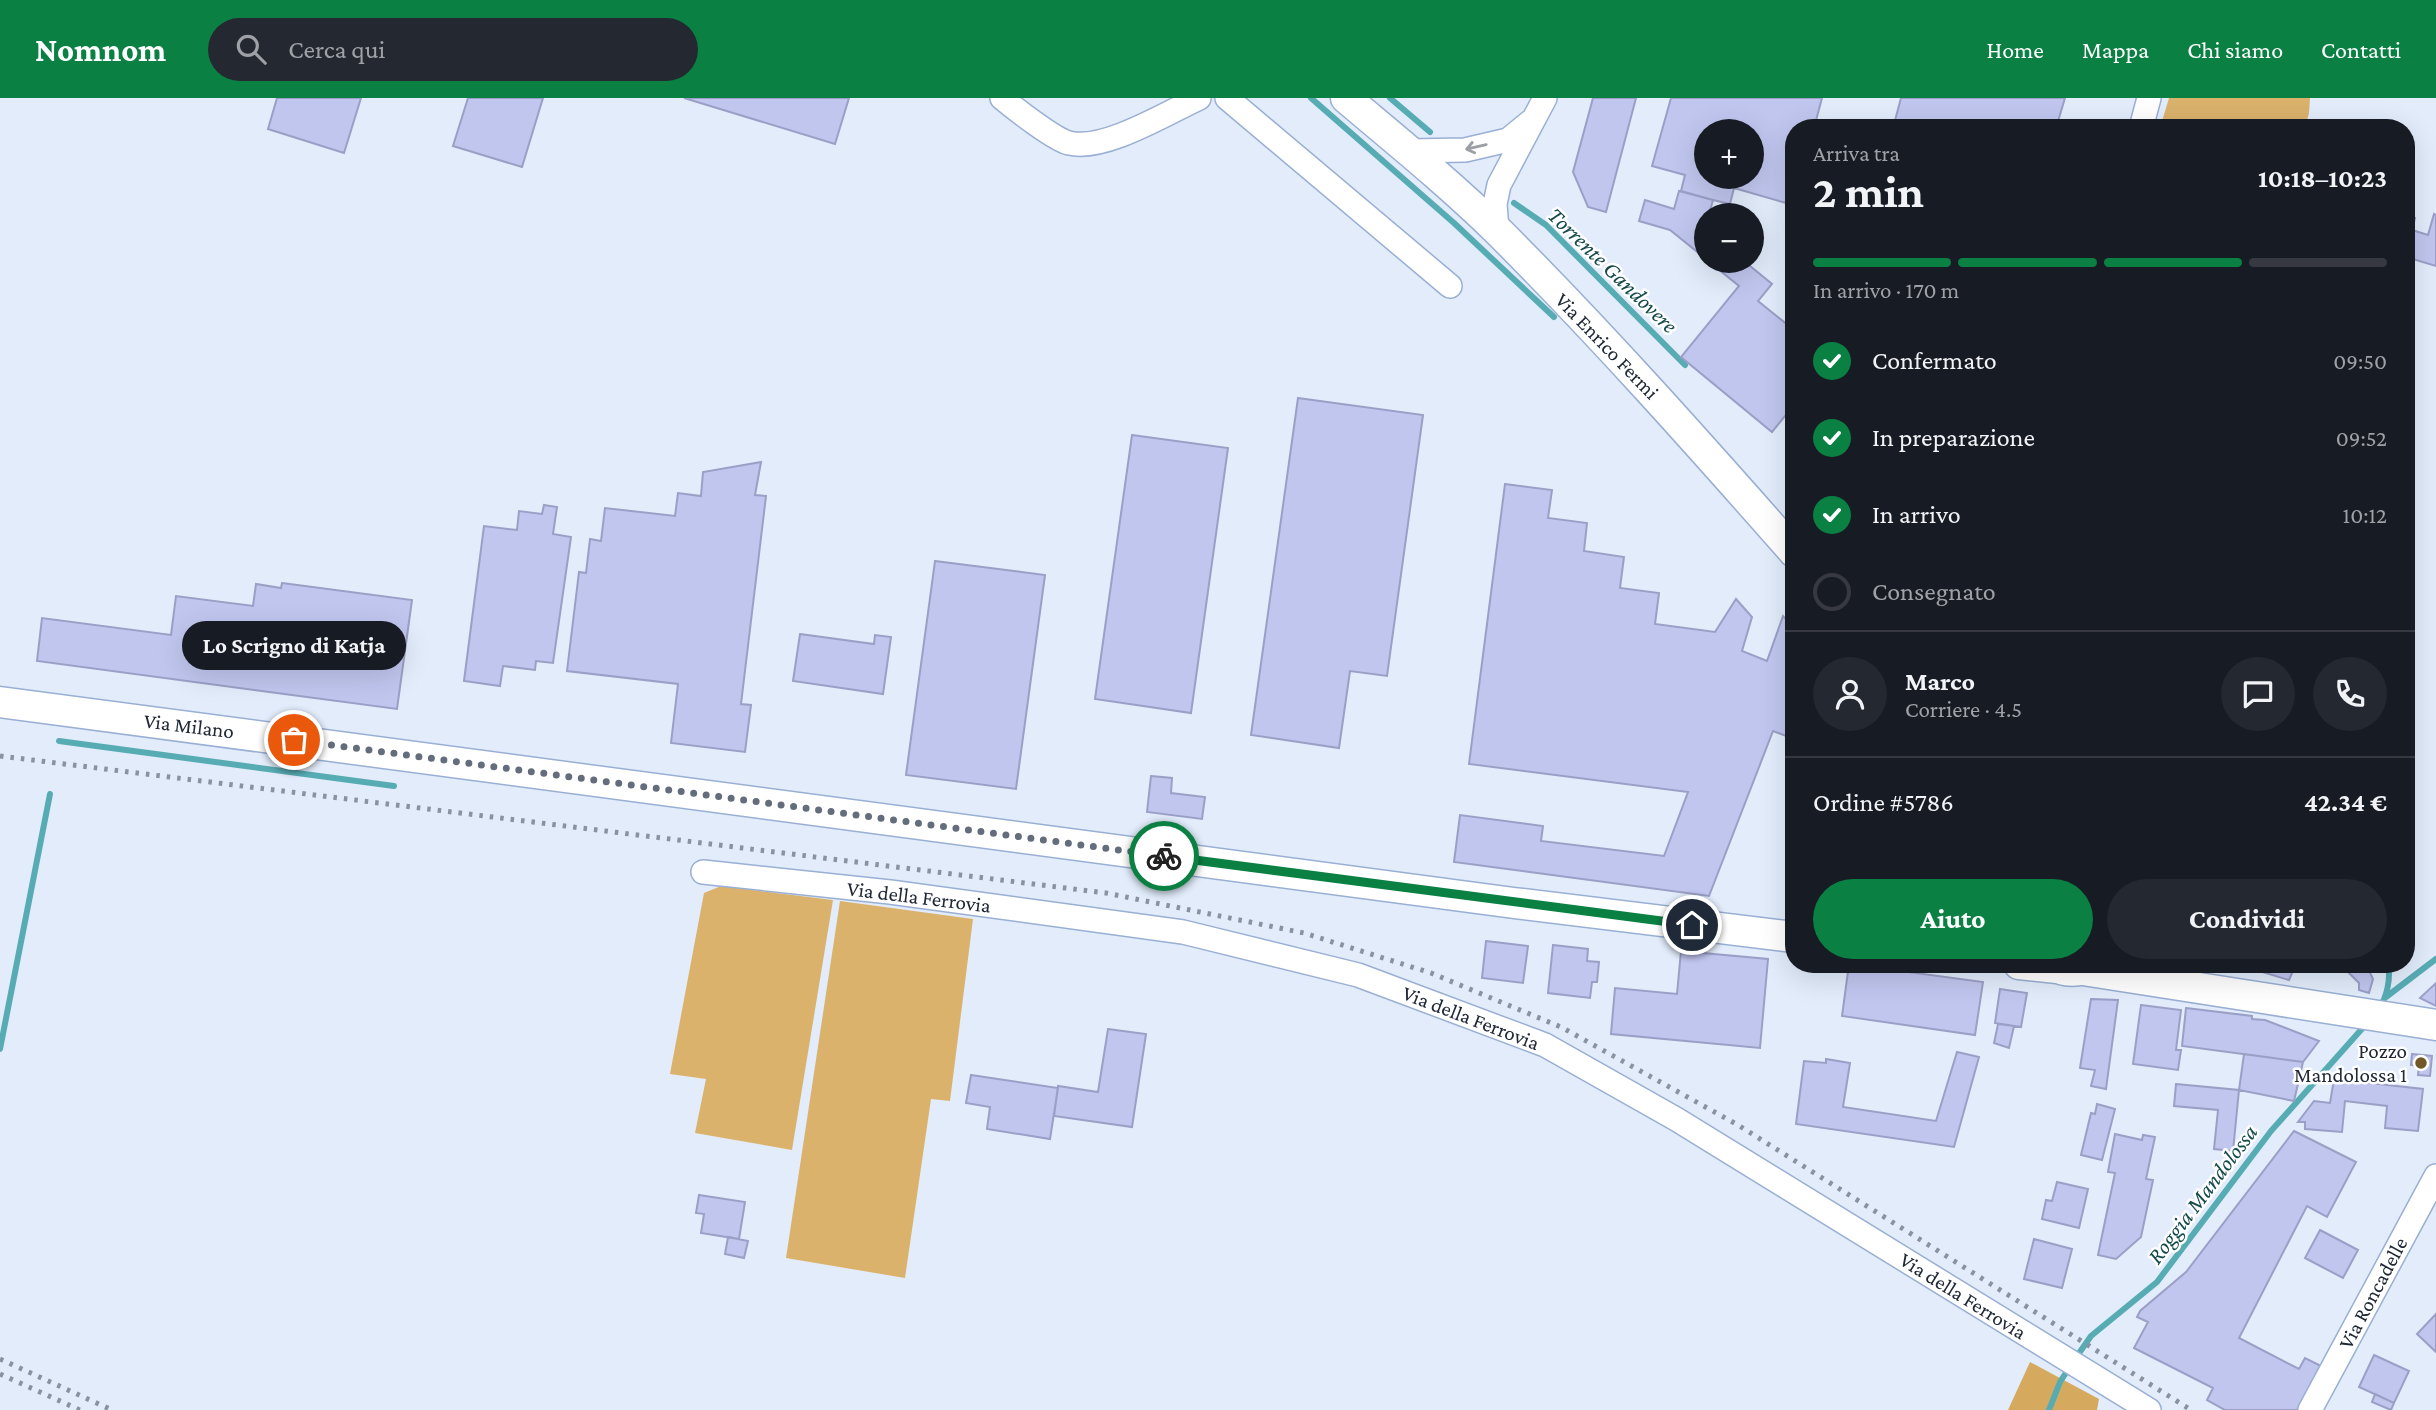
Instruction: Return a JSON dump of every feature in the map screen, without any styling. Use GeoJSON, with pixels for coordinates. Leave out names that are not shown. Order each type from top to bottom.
{"type":"FeatureCollection","features":[{"type":"Feature","properties":{"kind":"main road","name":"Via Enrico Fermi"},"geometry":{"type":"LineString","coordinates":[[1346,98],[1409,150],[1497,230],[1678,419],[1785,542]]}},
{"type":"Feature","properties":{"kind":"main road","name":"Via Milano"},"geometry":{"type":"LineString","coordinates":[[0,702],[1514,903],[1785,936]]}},
{"type":"Feature","properties":{"kind":"main road"},"geometry":{"type":"LineString","coordinates":[[2108,973],[2436,1025]]}},
{"type":"Feature","properties":{"kind":"main road"},"geometry":{"type":"LineString","coordinates":[[2202,973],[2263,999]]}},
{"type":"Feature","properties":{"kind":"street"},"geometry":{"type":"LineString","coordinates":[[1016,103],[1069,143],[1105,143],[1199,98]]}},
{"type":"Feature","properties":{"kind":"street"},"geometry":{"type":"LineString","coordinates":[[1227,98],[1450,286]]}},
{"type":"Feature","properties":{"kind":"street"},"geometry":{"type":"LineString","coordinates":[[2143,119],[2149,98]]}},
{"type":"Feature","properties":{"kind":"street"},"geometry":{"type":"LineString","coordinates":[[1409,150],[1465,150],[1508,140],[1540,108]]}},
{"type":"Feature","properties":{"kind":"street"},"geometry":{"type":"LineString","coordinates":[[1497,230],[1495,204],[1499,184],[1540,108]]}},
{"type":"Feature","properties":{"kind":"street","name":"Via della Ferrovia"},"geometry":{"type":"LineString","coordinates":[[703,872],[890,892],[1182,932],[1358,975],[1545,1045],[1676,1119],[2149,1410]]}},
{"type":"Feature","properties":{"kind":"street"},"geometry":{"type":"LineString","coordinates":[[2399,1020],[2436,1040]]}},
{"type":"Feature","properties":{"kind":"street","name":"Via Roncadelle"},"geometry":{"type":"LineString","coordinates":[[2310,1410],[2435,1182]]}},
{"type":"Feature","properties":{"kind":"shaded area"},"geometry":{"type":"Polygon","coordinates":[[[2169,98],[2310,98],[2307,119],[2163,119],[2169,98]]]}},
{"type":"Feature","properties":{"kind":"shaded area"},"geometry":{"type":"Polygon","coordinates":[[[721,886],[833,900],[792,1150],[695,1133],[706,1079],[670,1074],[704,893],[721,886]]]}},
{"type":"Feature","properties":{"kind":"shaded area"},"geometry":{"type":"Polygon","coordinates":[[[840,901],[973,919],[950,1101],[931,1099],[905,1278],[786,1258],[840,901]]]}},
{"type":"Feature","properties":{"kind":"shaded area"},"geometry":{"type":"Polygon","coordinates":[[[2030,1362],[2099,1399],[2097,1410],[2008,1410],[2030,1362]]]}},
{"type":"Feature","properties":{"kind":"building"},"geometry":{"type":"Polygon","coordinates":[[[277,98],[361,98],[344,153],[268,129],[277,98]]]}},
{"type":"Feature","properties":{"kind":"building"},"geometry":{"type":"Polygon","coordinates":[[[468,98],[543,98],[522,167],[453,146],[468,98]]]}},
{"type":"Feature","properties":{"kind":"building"},"geometry":{"type":"Polygon","coordinates":[[[684,98],[849,98],[835,144],[684,98]]]}},
{"type":"Feature","properties":{"kind":"building"},"geometry":{"type":"Polygon","coordinates":[[[1593,98],[1636,98],[1606,212],[1588,207],[1573,172],[1593,98]]]}},
{"type":"Feature","properties":{"kind":"building"},"geometry":{"type":"Polygon","coordinates":[[[1671,98],[1822,98],[1816,119],[1785,119],[1785,203],[1737,189],[1764,189],[1764,119],[1694,119],[1694,189],[1734,189],[1730,203],[1681,191],[1685,175],[1652,166],[1671,98]]]}},
{"type":"Feature","properties":{"kind":"building"},"geometry":{"type":"Polygon","coordinates":[[[1901,98],[2065,98],[2059,119],[1895,119],[1901,98]]]}},
{"type":"Feature","properties":{"kind":"building"},"geometry":{"type":"Polygon","coordinates":[[[1679,191],[1713,200],[1712,203],[1694,203],[1694,249],[1670,230],[1639,221],[1645,200],[1674,209],[1679,191]]]}},
{"type":"Feature","properties":{"kind":"building"},"geometry":{"type":"Polygon","coordinates":[[[2434,214],[2436,266],[2415,260],[2415,231],[2428,235],[2434,214]]]}},
{"type":"Feature","properties":{"kind":"building"},"geometry":{"type":"Polygon","coordinates":[[[1723,273],[1759,273],[1772,284],[1758,301],[1785,323],[1785,416],[1772,432],[1681,357],[1739,286],[1723,273]]]}},
{"type":"Feature","properties":{"kind":"building"},"geometry":{"type":"Polygon","coordinates":[[[1298,398],[1423,415],[1387,676],[1350,671],[1339,748],[1251,735],[1298,398]]]}},
{"type":"Feature","properties":{"kind":"building"},"geometry":{"type":"Polygon","coordinates":[[[1132,435],[1228,448],[1191,713],[1095,699],[1132,435]]]}},
{"type":"Feature","properties":{"kind":"building"},"geometry":{"type":"Polygon","coordinates":[[[761,462],[755,495],[766,496],[741,704],[751,705],[745,752],[671,743],[678,684],[567,671],[579,572],[586,573],[590,539],[601,541],[605,508],[675,516],[678,493],[701,496],[703,472],[761,462]]]}},
{"type":"Feature","properties":{"kind":"building"},"geometry":{"type":"Polygon","coordinates":[[[1505,484],[1552,490],[1548,518],[1587,523],[1584,551],[1624,557],[1620,588],[1659,593],[1655,624],[1715,632],[1736,599],[1752,617],[1742,651],[1767,661],[1783,616],[1785,618],[1785,736],[1773,731],[1709,896],[1454,862],[1460,815],[1543,826],[1541,841],[1664,856],[1688,792],[1469,764],[1505,484]]]}},
{"type":"Feature","properties":{"kind":"building"},"geometry":{"type":"Polygon","coordinates":[[[544,505],[557,507],[553,534],[571,537],[553,663],[536,661],[535,670],[503,666],[500,686],[464,681],[484,526],[517,530],[519,511],[542,514],[544,505]]]}},
{"type":"Feature","properties":{"kind":"building"},"geometry":{"type":"Polygon","coordinates":[[[935,561],[1045,575],[1016,789],[906,775],[935,561]]]}},
{"type":"Feature","properties":{"kind":"building"},"geometry":{"type":"Polygon","coordinates":[[[282,583],[412,600],[397,709],[37,661],[42,618],[171,635],[176,596],[253,606],[256,584],[281,588],[282,583]]]}},
{"type":"Feature","properties":{"kind":"building"},"geometry":{"type":"Polygon","coordinates":[[[800,634],[874,644],[875,635],[891,637],[883,694],[793,681],[800,634]]]}},
{"type":"Feature","properties":{"kind":"building"},"geometry":{"type":"Polygon","coordinates":[[[1151,776],[1172,778],[1171,793],[1205,797],[1202,819],[1147,812],[1151,776]]]}},
{"type":"Feature","properties":{"kind":"building"},"geometry":{"type":"Polygon","coordinates":[[[1486,941],[1528,946],[1523,983],[1482,978],[1486,941]]]}},
{"type":"Feature","properties":{"kind":"building"},"geometry":{"type":"Polygon","coordinates":[[[1553,945],[1588,949],[1587,961],[1599,962],[1597,982],[1592,982],[1590,998],[1548,993],[1553,945]]]}},
{"type":"Feature","properties":{"kind":"building"},"geometry":{"type":"Polygon","coordinates":[[[1681,951],[1768,959],[1760,1048],[1611,1034],[1615,988],[1677,994],[1681,951]]]}},
{"type":"Feature","properties":{"kind":"building"},"geometry":{"type":"Polygon","coordinates":[[[1848,973],[1916,973],[1983,982],[1975,1035],[1842,1016],[1848,973]]]}},
{"type":"Feature","properties":{"kind":"building"},"geometry":{"type":"Polygon","coordinates":[[[2266,973],[2292,973],[2289,980],[2266,973]]]}},
{"type":"Feature","properties":{"kind":"building"},"geometry":{"type":"Polygon","coordinates":[[[2349,973],[2370,973],[2373,979],[2369,993],[2359,990],[2359,983],[2349,973]]]}},
{"type":"Feature","properties":{"kind":"building"},"geometry":{"type":"Polygon","coordinates":[[[2436,983],[2436,1006],[2420,998],[2436,983]]]}},
{"type":"Feature","properties":{"kind":"building"},"geometry":{"type":"Polygon","coordinates":[[[2000,989],[2027,993],[2021,1027],[1995,1023],[2000,989]]]}},
{"type":"Feature","properties":{"kind":"building"},"geometry":{"type":"Polygon","coordinates":[[[2091,999],[2118,1000],[2106,1089],[2091,1086],[2095,1070],[2080,1068],[2091,999]]]}},
{"type":"Feature","properties":{"kind":"building"},"geometry":{"type":"Polygon","coordinates":[[[2141,1005],[2181,1010],[2176,1050],[2181,1050],[2178,1070],[2133,1064],[2141,1005]]]}},
{"type":"Feature","properties":{"kind":"building"},"geometry":{"type":"Polygon","coordinates":[[[2186,1008],[2252,1016],[2252,1019],[2265,1020],[2319,1041],[2303,1062],[2182,1046],[2186,1008]]]}},
{"type":"Feature","properties":{"kind":"building"},"geometry":{"type":"Polygon","coordinates":[[[1998,1024],[2014,1026],[2009,1048],[1994,1043],[1998,1024]]]}},
{"type":"Feature","properties":{"kind":"building"},"geometry":{"type":"Polygon","coordinates":[[[1108,1029],[1146,1034],[1132,1127],[1054,1116],[1058,1086],[1098,1092],[1108,1029]]]}},
{"type":"Feature","properties":{"kind":"building"},"geometry":{"type":"Polygon","coordinates":[[[1957,1052],[1979,1057],[1954,1147],[1796,1124],[1804,1061],[1826,1063],[1826,1059],[1850,1063],[1843,1107],[1936,1121],[1957,1052]]]}},
{"type":"Feature","properties":{"kind":"building"},"geometry":{"type":"Polygon","coordinates":[[[2244,1054],[2303,1062],[2294,1101],[2239,1090],[2244,1054]]]}},
{"type":"Feature","properties":{"kind":"building","name":"Pozzo Mandolossa 1"},"geometry":{"type":"Polygon","coordinates":[[[2412,1054],[2432,1056],[2430,1076],[2418,1075],[2419,1066],[2411,1065],[2412,1054]]]}},
{"type":"Feature","properties":{"kind":"building"},"geometry":{"type":"Polygon","coordinates":[[[971,1075],[1058,1088],[1050,1139],[987,1129],[990,1107],[966,1103],[971,1075]]]}},
{"type":"Feature","properties":{"kind":"building"},"geometry":{"type":"Polygon","coordinates":[[[2334,1079],[2423,1089],[2418,1131],[2385,1128],[2387,1106],[2345,1101],[2342,1132],[2305,1129],[2305,1122],[2298,1122],[2314,1101],[2330,1103],[2334,1079]]]}},
{"type":"Feature","properties":{"kind":"building"},"geometry":{"type":"Polygon","coordinates":[[[2176,1084],[2239,1090],[2233,1151],[2214,1149],[2218,1110],[2174,1106],[2176,1084]]]}},
{"type":"Feature","properties":{"kind":"building"},"geometry":{"type":"Polygon","coordinates":[[[2097,1104],[2115,1109],[2102,1160],[2081,1155],[2091,1113],[2095,1114],[2097,1104]]]}},
{"type":"Feature","properties":{"kind":"building"},"geometry":{"type":"Polygon","coordinates":[[[2294,1131],[2356,1162],[2327,1217],[2307,1206],[2239,1338],[2299,1369],[2305,1358],[2321,1366],[2298,1410],[2225,1410],[2207,1400],[2213,1388],[2134,1348],[2148,1322],[2137,1317],[2140,1311],[2186,1272],[2294,1131]]]}},
{"type":"Feature","properties":{"kind":"building"},"geometry":{"type":"Polygon","coordinates":[[[2115,1134],[2142,1140],[2143,1135],[2155,1137],[2146,1179],[2153,1180],[2141,1237],[2116,1259],[2098,1255],[2115,1173],[2108,1172],[2115,1134]]]}},
{"type":"Feature","properties":{"kind":"building"},"geometry":{"type":"Polygon","coordinates":[[[2057,1182],[2088,1189],[2079,1228],[2042,1219],[2046,1200],[2052,1201],[2057,1182]]]}},
{"type":"Feature","properties":{"kind":"building"},"geometry":{"type":"Polygon","coordinates":[[[699,1195],[745,1202],[739,1239],[701,1233],[704,1214],[696,1213],[699,1195]]]}},
{"type":"Feature","properties":{"kind":"building"},"geometry":{"type":"Polygon","coordinates":[[[2320,1230],[2358,1250],[2343,1278],[2305,1258],[2320,1230]]]}},
{"type":"Feature","properties":{"kind":"building"},"geometry":{"type":"Polygon","coordinates":[[[728,1237],[748,1241],[744,1258],[725,1254],[728,1237]]]}},
{"type":"Feature","properties":{"kind":"building"},"geometry":{"type":"Polygon","coordinates":[[[2034,1239],[2072,1249],[2062,1288],[2024,1279],[2034,1239]]]}},
{"type":"Feature","properties":{"kind":"building"},"geometry":{"type":"Polygon","coordinates":[[[2436,1314],[2436,1352],[2417,1334],[2436,1314]]]}},
{"type":"Feature","properties":{"kind":"building"},"geometry":{"type":"Polygon","coordinates":[[[2374,1355],[2409,1371],[2394,1403],[2359,1387],[2374,1355]]]}},
{"type":"Feature","properties":{"kind":"building"},"geometry":{"type":"Polygon","coordinates":[[[2375,1394],[2394,1403],[2391,1410],[2372,1402],[2375,1394]]]}},
{"type":"Feature","properties":{"kind":"waterway"},"geometry":{"type":"LineString","coordinates":[[1311,98],[1454,223],[1554,317]]}},
{"type":"Feature","properties":{"kind":"waterway","name":"Torrente Gandovere"},"geometry":{"type":"LineString","coordinates":[[1390,98],[1430,132]]}},
{"type":"Feature","properties":{"kind":"waterway","name":"Torrente Gandovere"},"geometry":{"type":"LineString","coordinates":[[1514,203],[1546,225],[1685,365]]}},
{"type":"Feature","properties":{"kind":"waterway"},"geometry":{"type":"LineString","coordinates":[[59,741],[394,786]]}},
{"type":"Feature","properties":{"kind":"waterway"},"geometry":{"type":"LineString","coordinates":[[0,1049],[50,794]]}},
{"type":"Feature","properties":{"kind":"waterway"},"geometry":{"type":"LineString","coordinates":[[2386,997],[2436,959]]}},
{"type":"Feature","properties":{"kind":"waterway","name":"Torrente Gandovere"},"geometry":{"type":"LineString","coordinates":[[2379,1009],[2388,987],[2389,973]]}},
{"type":"Feature","properties":{"kind":"waterway","name":"Roggia Mandolossa"},"geometry":{"type":"LineString","coordinates":[[2075,1359],[2091,1336],[2157,1282],[2271,1131],[2368,1022]]}},
{"type":"Feature","properties":{"kind":"waterway","name":"Roggia Mandolossa"},"geometry":{"type":"LineString","coordinates":[[2049,1410],[2060,1382],[2069,1368]]}},
{"type":"Feature","properties":{"kind":"railway"},"geometry":{"type":"LineString","coordinates":[[0,756],[1106,893],[1304,933],[1431,973],[1561,1027],[1738,1125],[2191,1410]]}},
{"type":"Feature","properties":{"kind":"railway"},"geometry":{"type":"LineString","coordinates":[[0,1359],[112,1410]]}},
{"type":"Feature","properties":{"kind":"railway"},"geometry":{"type":"LineString","coordinates":[[0,1374],[80,1410]]}},
{"type":"Feature","properties":{"kind":"way so far"},"geometry":{"type":"LineString","coordinates":[[294,740],[1164,856]]}},
{"type":"Feature","properties":{"kind":"place","name":"Lo Scrigno di Katja"},"geometry":{"type":"Point","coordinates":[294,740]}},
{"type":"Feature","properties":{"kind":"place","name":"Pozzo Mandolossa 1"},"geometry":{"type":"Point","coordinates":[2421,1063]}},
{"type":"Feature","properties":{"kind":"route"},"geometry":{"type":"LineString","coordinates":[[1164,856],[1692,925]]}}]}
